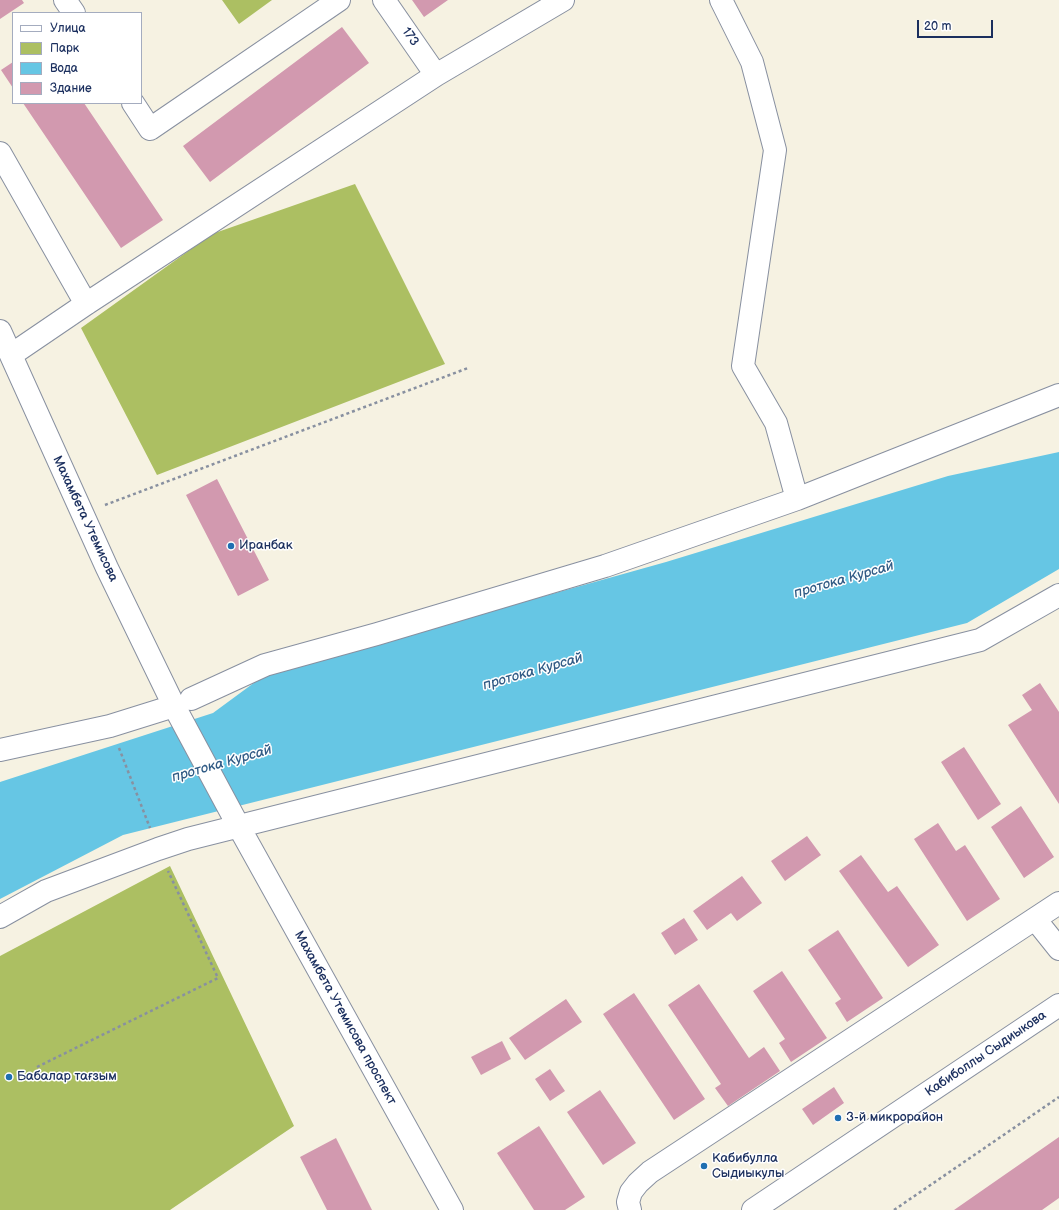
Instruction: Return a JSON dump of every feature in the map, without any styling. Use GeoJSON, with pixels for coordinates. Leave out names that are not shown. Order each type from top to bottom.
{"type":"FeatureCollection","features":[{"type":"Feature","properties":{"kind":"street"},"geometry":{"type":"LineString","coordinates":[[65,0],[73,12]]}},
{"type":"Feature","properties":{"kind":"street"},"geometry":{"type":"LineString","coordinates":[[134,104],[150,129],[339,0]]}},
{"type":"Feature","properties":{"kind":"street","name":"173"},"geometry":{"type":"LineString","coordinates":[[384,0],[436,75]]}},
{"type":"Feature","properties":{"kind":"street"},"geometry":{"type":"LineString","coordinates":[[11,355],[86,304],[436,75],[563,0]]}},
{"type":"Feature","properties":{"kind":"street"},"geometry":{"type":"LineString","coordinates":[[721,0],[752,62],[775,150],[743,366],[776,423],[797,499]]}},
{"type":"Feature","properties":{"kind":"street"},"geometry":{"type":"LineString","coordinates":[[0,153],[86,304]]}},
{"type":"Feature","properties":{"kind":"street","name":"Махамбета Утемисова"},"geometry":{"type":"LineString","coordinates":[[0,331],[107,568],[182,702],[238,827]]}},
{"type":"Feature","properties":{"kind":"street"},"geometry":{"type":"LineString","coordinates":[[0,750],[110,726],[182,702],[265,666],[605,566],[797,499],[1059,395]]}},
{"type":"Feature","properties":{"kind":"street"},"geometry":{"type":"LineString","coordinates":[[0,917],[46,891],[188,839],[980,640],[1059,595]]}},
{"type":"Feature","properties":{"kind":"street","name":"Махамбета Утемисова проспект"},"geometry":{"type":"LineString","coordinates":[[238,827],[452,1210]]}},
{"type":"Feature","properties":{"kind":"street"},"geometry":{"type":"LineString","coordinates":[[630,1210],[628,1202],[631,1192],[650,1172],[1059,903]]}},
{"type":"Feature","properties":{"kind":"street"},"geometry":{"type":"LineString","coordinates":[[1035,919],[1059,949]]}},
{"type":"Feature","properties":{"kind":"street","name":"Кабиболлы Сыдиыкова"},"geometry":{"type":"LineString","coordinates":[[753,1210],[1059,1005]]}},
{"type":"Feature","properties":{"kind":"path"},"geometry":{"type":"LineString","coordinates":[[82,513],[468,368]]}},
{"type":"Feature","properties":{"kind":"path"},"geometry":{"type":"LineString","coordinates":[[37,1067],[218,978],[158,849],[116,741]]}},
{"type":"Feature","properties":{"kind":"path"},"geometry":{"type":"LineString","coordinates":[[894,1210],[1059,1097]]}},
{"type":"Feature","properties":{"kind":"green space"},"geometry":{"type":"Polygon","coordinates":[[[222,0],[272,0],[239,24],[222,0]]]}},
{"type":"Feature","properties":{"kind":"green space"},"geometry":{"type":"Polygon","coordinates":[[[355,184],[445,364],[157,475],[81,328],[212,234],[355,184]]]}},
{"type":"Feature","properties":{"kind":"green space"},"geometry":{"type":"Polygon","coordinates":[[[170,866],[294,1126],[170,1210],[0,1210],[0,956],[170,866]]]}},
{"type":"Feature","properties":{"kind":"water","name":"протока Курсай"},"geometry":{"type":"Polygon","coordinates":[[[1059,452],[1059,569],[967,623],[123,835],[0,899],[0,782],[213,713],[266,674],[666,562],[948,476],[1059,452]]]}},
{"type":"Feature","properties":{"kind":"building"},"geometry":{"type":"Polygon","coordinates":[[[0,0],[22,0],[24,3],[0,19],[0,0]]]}},
{"type":"Feature","properties":{"kind":"building"},"geometry":{"type":"Polygon","coordinates":[[[412,0],[448,0],[424,17],[412,0]]]}},
{"type":"Feature","properties":{"kind":"building"},"geometry":{"type":"Polygon","coordinates":[[[342,27],[369,63],[210,182],[183,146],[342,27]]]}},
{"type":"Feature","properties":{"kind":"building"},"geometry":{"type":"Polygon","coordinates":[[[12,63],[12,86],[1,70],[12,63]]]}},
{"type":"Feature","properties":{"kind":"building"},"geometry":{"type":"Polygon","coordinates":[[[24,104],[85,104],[163,220],[121,248],[24,104]]]}},
{"type":"Feature","properties":{"kind":"building"},"geometry":{"type":"Polygon","coordinates":[[[217,479],[269,580],[238,596],[186,495],[217,479]]]}},
{"type":"Feature","properties":{"kind":"building"},"geometry":{"type":"Polygon","coordinates":[[[1040,683],[1059,712],[1059,804],[1008,725],[1032,710],[1022,695],[1040,683]]]}},
{"type":"Feature","properties":{"kind":"building"},"geometry":{"type":"Polygon","coordinates":[[[964,747],[1001,804],[978,820],[941,762],[964,747]]]}},
{"type":"Feature","properties":{"kind":"building"},"geometry":{"type":"Polygon","coordinates":[[[1021,806],[1054,857],[1024,878],[991,827],[1021,806]]]}},
{"type":"Feature","properties":{"kind":"building"},"geometry":{"type":"Polygon","coordinates":[[[938,823],[956,851],[965,845],[1000,899],[967,921],[914,839],[938,823]]]}},
{"type":"Feature","properties":{"kind":"building"},"geometry":{"type":"Polygon","coordinates":[[[807,836],[821,855],[785,881],[771,861],[807,836]]]}},
{"type":"Feature","properties":{"kind":"building"},"geometry":{"type":"Polygon","coordinates":[[[861,855],[888,892],[897,886],[939,945],[908,967],[839,871],[861,855]]]}},
{"type":"Feature","properties":{"kind":"building"},"geometry":{"type":"Polygon","coordinates":[[[742,876],[762,903],[737,921],[731,913],[707,930],[693,911],[742,876]]]}},
{"type":"Feature","properties":{"kind":"building"},"geometry":{"type":"Polygon","coordinates":[[[684,918],[698,940],[675,955],[661,933],[684,918]]]}},
{"type":"Feature","properties":{"kind":"building"},"geometry":{"type":"Polygon","coordinates":[[[838,930],[883,998],[847,1022],[835,1003],[841,999],[808,950],[838,930]]]}},
{"type":"Feature","properties":{"kind":"building"},"geometry":{"type":"Polygon","coordinates":[[[782,971],[827,1038],[791,1062],[779,1043],[785,1039],[753,991],[782,971]]]}},
{"type":"Feature","properties":{"kind":"building"},"geometry":{"type":"Polygon","coordinates":[[[699,984],[749,1058],[764,1047],[780,1071],[728,1106],[715,1088],[721,1084],[668,1005],[699,984]]]}},
{"type":"Feature","properties":{"kind":"building"},"geometry":{"type":"Polygon","coordinates":[[[634,993],[705,1099],[674,1120],[603,1014],[634,993]]]}},
{"type":"Feature","properties":{"kind":"building"},"geometry":{"type":"Polygon","coordinates":[[[566,999],[582,1022],[525,1060],[509,1038],[566,999]]]}},
{"type":"Feature","properties":{"kind":"building"},"geometry":{"type":"Polygon","coordinates":[[[502,1041],[511,1059],[481,1075],[471,1057],[502,1041]]]}},
{"type":"Feature","properties":{"kind":"building"},"geometry":{"type":"Polygon","coordinates":[[[550,1069],[565,1091],[550,1101],[535,1079],[550,1069]]]}},
{"type":"Feature","properties":{"kind":"building"},"geometry":{"type":"Polygon","coordinates":[[[834,1087],[844,1103],[813,1125],[802,1109],[834,1087]]]}},
{"type":"Feature","properties":{"kind":"building"},"geometry":{"type":"Polygon","coordinates":[[[600,1090],[636,1143],[603,1165],[567,1112],[600,1090]]]}},
{"type":"Feature","properties":{"kind":"building"},"geometry":{"type":"Polygon","coordinates":[[[539,1126],[585,1197],[565,1210],[534,1210],[497,1153],[539,1126]]]}},
{"type":"Feature","properties":{"kind":"building"},"geometry":{"type":"Polygon","coordinates":[[[1059,1137],[1059,1198],[1042,1210],[954,1210],[1059,1137]]]}},
{"type":"Feature","properties":{"kind":"building"},"geometry":{"type":"Polygon","coordinates":[[[336,1138],[372,1210],[327,1210],[300,1157],[336,1138]]]}},
{"type":"Feature","properties":{"kind":"place","name":"Иранбак"},"geometry":{"type":"Point","coordinates":[231,546]}},
{"type":"Feature","properties":{"kind":"place","name":"Бабалар тағзым"},"geometry":{"type":"Point","coordinates":[9,1077]}},
{"type":"Feature","properties":{"kind":"place","name":"3-й микрорайон"},"geometry":{"type":"Point","coordinates":[838,1118]}},
{"type":"Feature","properties":{"kind":"place","name":"Кабибулла Сыдиыкулы"},"geometry":{"type":"Point","coordinates":[704,1166]}}]}
